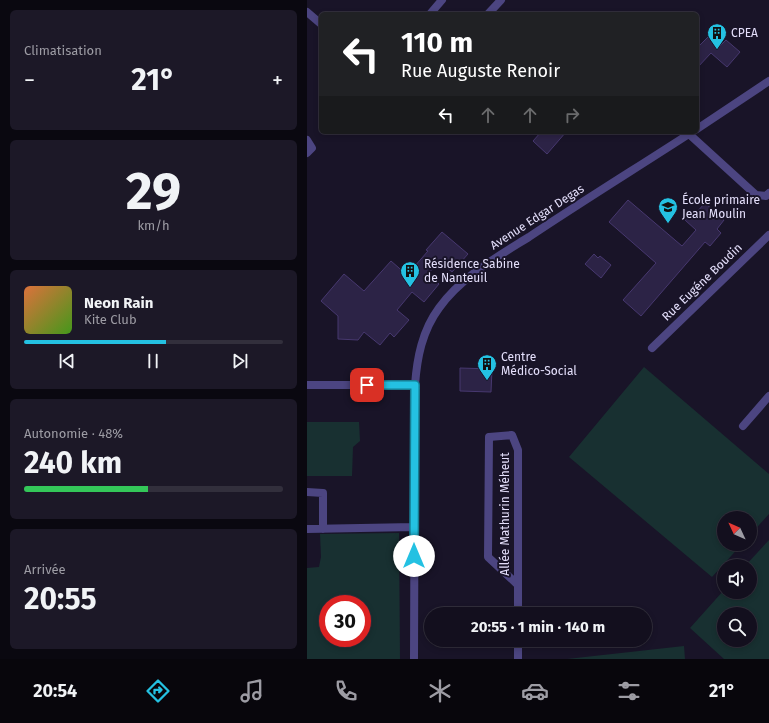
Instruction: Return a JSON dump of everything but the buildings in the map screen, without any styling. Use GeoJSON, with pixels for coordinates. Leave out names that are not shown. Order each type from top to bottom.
{"type":"FeatureCollection","features":[{"type":"Feature","properties":{"kind":"street"},"geometry":{"type":"LineString","coordinates":[[432,12],[442,0]]}},
{"type":"Feature","properties":{"kind":"street"},"geometry":{"type":"LineString","coordinates":[[490,12],[501,0]]}},
{"type":"Feature","properties":{"kind":"street"},"geometry":{"type":"LineString","coordinates":[[307,12],[319,22]]}},
{"type":"Feature","properties":{"kind":"street"},"geometry":{"type":"LineString","coordinates":[[699,128],[769,81]]}},
{"type":"Feature","properties":{"kind":"street","name":"Avenue Edgar Degas"},"geometry":{"type":"LineString","coordinates":[[414,659],[415,385],[420,347],[427,327],[439,307],[463,281],[547,224],[689,134]]}},
{"type":"Feature","properties":{"kind":"street"},"geometry":{"type":"LineString","coordinates":[[692,134],[757,195],[766,196],[769,193]]}},
{"type":"Feature","properties":{"kind":"street"},"geometry":{"type":"LineString","coordinates":[[307,140],[312,148],[307,153]]}},
{"type":"Feature","properties":{"kind":"street","name":"Rue Eugéne Boudin"},"geometry":{"type":"LineString","coordinates":[[652,348],[769,234]]}},
{"type":"Feature","properties":{"kind":"street"},"geometry":{"type":"LineString","coordinates":[[307,385],[415,385]]}},
{"type":"Feature","properties":{"kind":"street"},"geometry":{"type":"LineString","coordinates":[[743,426],[769,396]]}},
{"type":"Feature","properties":{"kind":"street","name":"Allée Mathurin Méheut"},"geometry":{"type":"LineString","coordinates":[[517,584],[488,557],[489,437],[512,435],[518,450],[518,607]]}},
{"type":"Feature","properties":{"kind":"street"},"geometry":{"type":"LineString","coordinates":[[307,492],[323,493],[323,529]]}},
{"type":"Feature","properties":{"kind":"street"},"geometry":{"type":"LineString","coordinates":[[307,529],[414,527]]}},
{"type":"Feature","properties":{"kind":"street"},"geometry":{"type":"LineString","coordinates":[[519,647],[519,659]]}},
{"type":"Feature","properties":{"kind":"green space"},"geometry":{"type":"Polygon","coordinates":[[[644,367],[769,474],[769,514],[757,527],[757,511],[717,511],[717,551],[736,551],[728,559],[717,559],[717,572],[712,577],[569,457],[644,367]]]}},
{"type":"Feature","properties":{"kind":"green space"},"geometry":{"type":"Polygon","coordinates":[[[307,422],[359,422],[360,441],[353,447],[352,476],[307,476],[307,422]]]}},
{"type":"Feature","properties":{"kind":"green space"},"geometry":{"type":"Polygon","coordinates":[[[399,533],[400,659],[307,659],[307,568],[319,567],[321,557],[320,534],[399,533]]]}},
{"type":"Feature","properties":{"kind":"green space"},"geometry":{"type":"Polygon","coordinates":[[[769,540],[769,659],[724,659],[690,628],[717,598],[757,599],[757,559],[751,559],[769,540]]]}},
{"type":"Feature","properties":{"kind":"green space"},"geometry":{"type":"Polygon","coordinates":[[[684,646],[685,659],[567,659],[684,646]]]}},
{"type":"Feature","properties":{"kind":"place","name":"CPEA"},"geometry":{"type":"Point","coordinates":[717,50]}},
{"type":"Feature","properties":{"kind":"place","name":"École primaire Jean Moulin"},"geometry":{"type":"Point","coordinates":[668,224]}},
{"type":"Feature","properties":{"kind":"place","name":"Résidence Sabine de Nanteuil"},"geometry":{"type":"Point","coordinates":[410,288]}},
{"type":"Feature","properties":{"kind":"place","name":"Centre Médico-Social"},"geometry":{"type":"Point","coordinates":[487,381]}},
{"type":"Feature","properties":{"kind":"route"},"geometry":{"type":"LineString","coordinates":[[367,385],[415,385],[414,556]]}}]}
